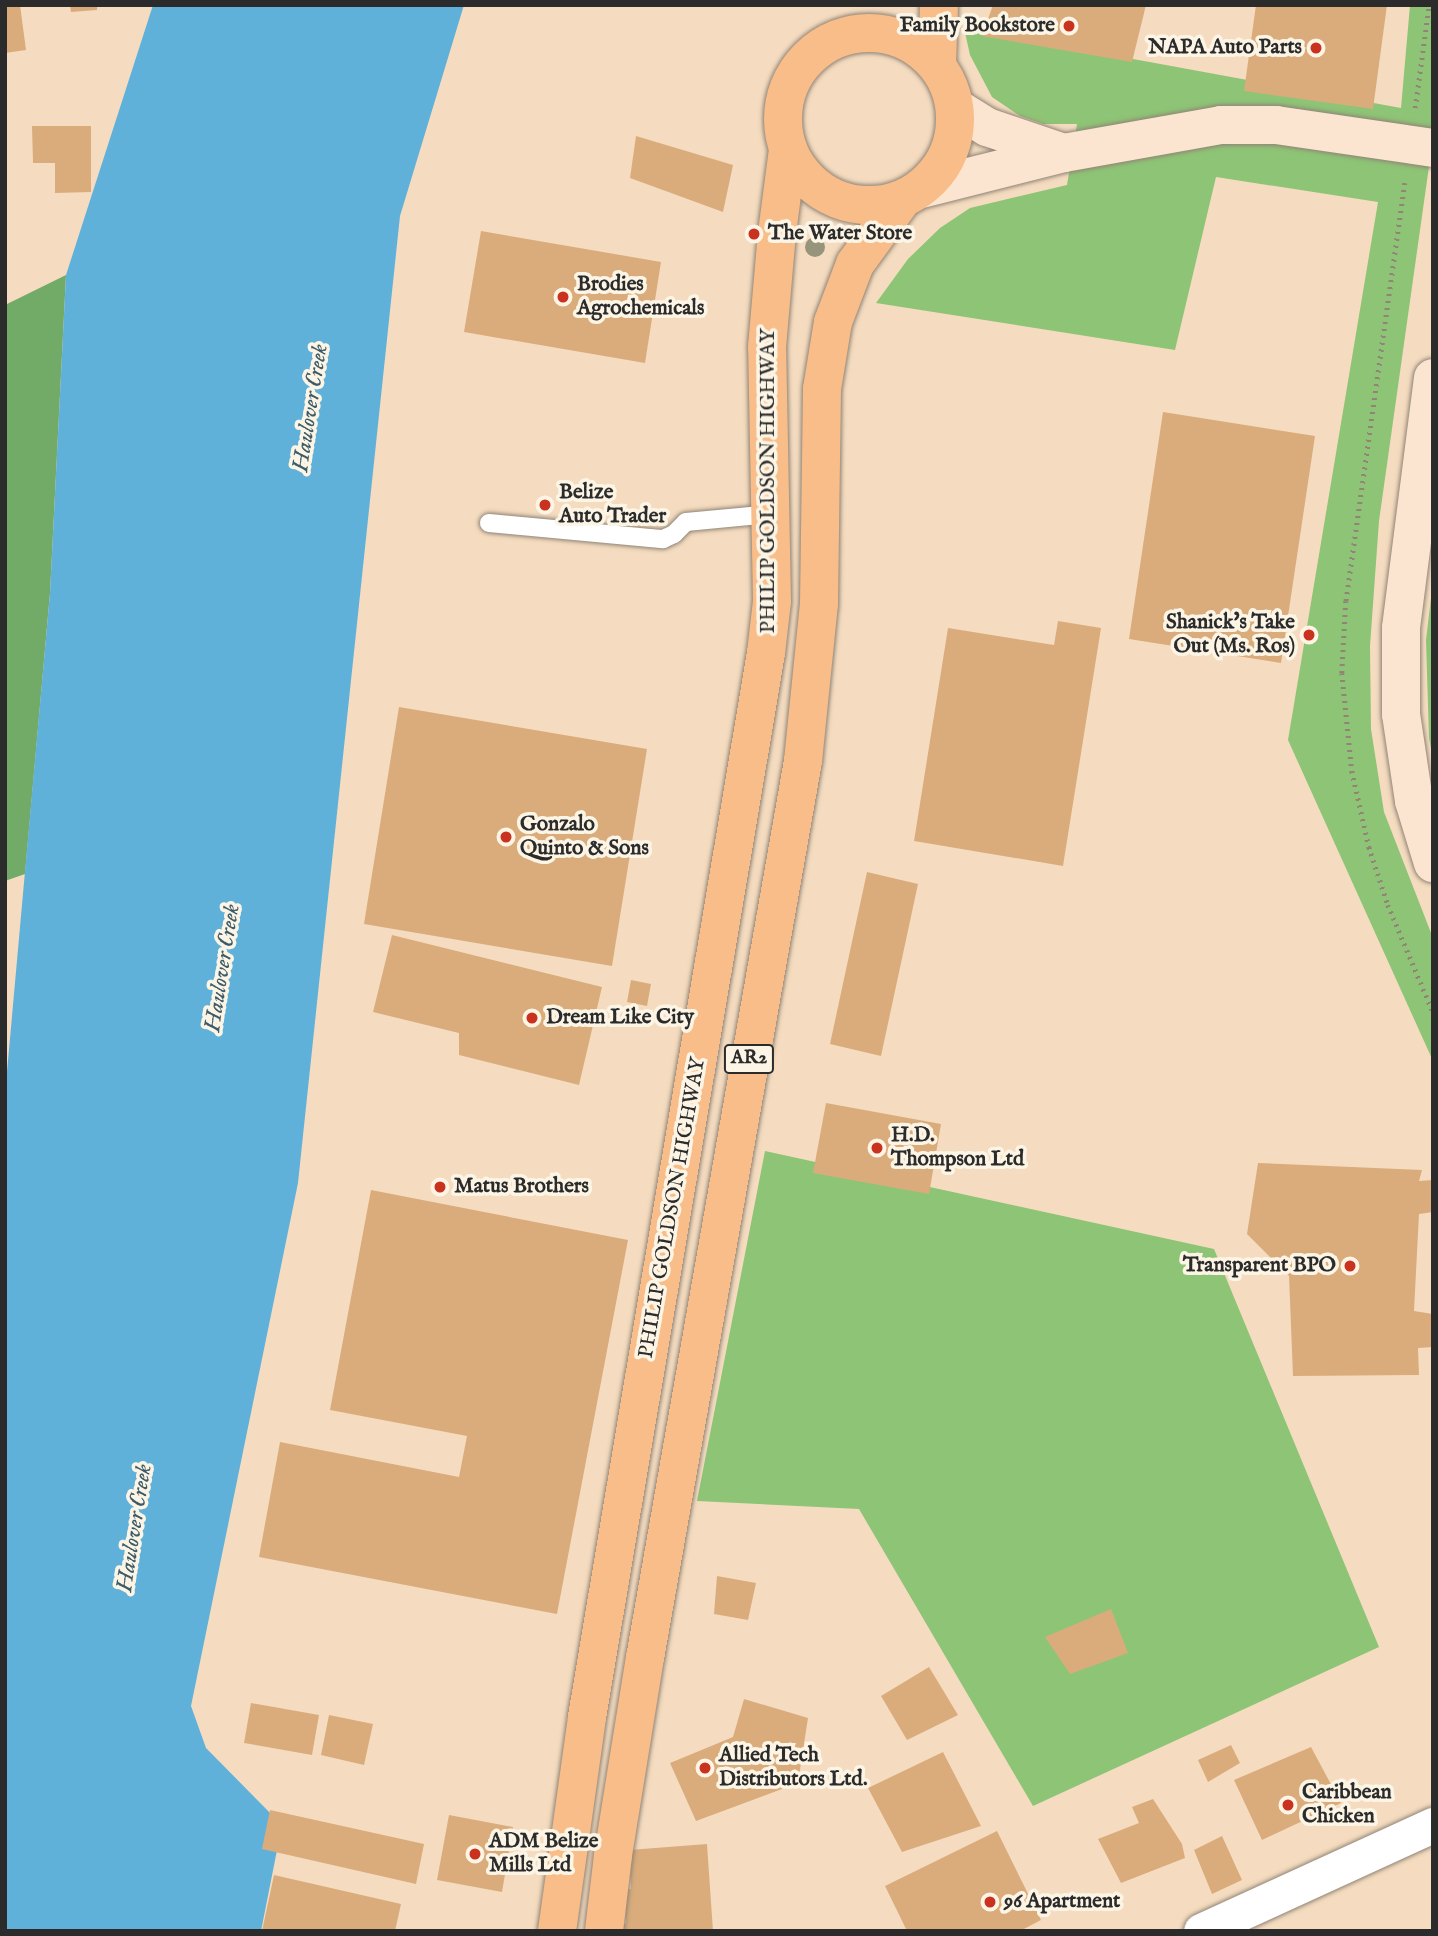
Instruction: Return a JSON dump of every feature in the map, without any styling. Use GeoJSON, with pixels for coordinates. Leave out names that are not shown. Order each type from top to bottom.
{"type":"FeatureCollection","features":[{"type":"Feature","properties":{"kind":"main road"},"geometry":{"type":"LineString","coordinates":[[830,41],[845,5]]}},
{"type":"Feature","properties":{"kind":"main road"},"geometry":{"type":"LineString","coordinates":[[937,65],[939,5]]}},
{"type":"Feature","properties":{"kind":"main road"},"geometry":{"type":"LineString","coordinates":[[858,33],[887,34],[914,45],[937,65],[948,85],[955,107],[955,131],[949,153],[937,173],[911,195],[868,205],[848,204],[831,196],[800,171],[788,149],[783,124],[785,99],[794,76],[809,56],[830,41],[858,33]]}},
{"type":"Feature","properties":{"kind":"main road","name":"PHILIP GOLDSON HIGHWAY"},"geometry":{"type":"LineString","coordinates":[[557,1931],[587,1717],[766,653],[772,601],[767,347],[788,149]]}},
{"type":"Feature","properties":{"kind":"main road","name":"AR2"},"geometry":{"type":"LineString","coordinates":[[604,1931],[612,1855],[643,1671],[803,761],[819,604],[822,389],[833,323],[855,264],[911,195]]}},
{"type":"Feature","properties":{"kind":"street"},"geometry":{"type":"LineString","coordinates":[[955,107],[987,127],[1063,153]]}},
{"type":"Feature","properties":{"kind":"street"},"geometry":{"type":"LineString","coordinates":[[911,195],[1063,153],[1221,125],[1276,125],[1433,148]]}},
{"type":"Feature","properties":{"kind":"street"},"geometry":{"type":"LineString","coordinates":[[1433,378],[1401,628],[1401,714],[1414,801],[1433,863]]}},
{"type":"Feature","properties":{"kind":"street"},"geometry":{"type":"LineString","coordinates":[[1201,1931],[1429,1836]]}},
{"type":"Feature","properties":{"kind":"lane"},"geometry":{"type":"LineString","coordinates":[[489,523],[663,540],[686,522],[770,514]]}},
{"type":"Feature","properties":{"kind":"green space"},"geometry":{"type":"Polygon","coordinates":[[[1410,5],[1433,5],[1433,138],[1379,521],[1370,646],[1371,729],[1384,812],[1433,938],[1433,1061],[1288,740],[1378,202],[1216,177],[1175,350],[876,303],[908,259],[940,228],[970,208],[1067,185],[1077,124],[1043,124],[1020,116],[992,97],[970,55],[964,28],[1401,108],[1410,5]]]}},
{"type":"Feature","properties":{"kind":"green space"},"geometry":{"type":"Polygon","coordinates":[[[66,275],[50,593],[25,874],[5,881],[5,305],[66,275]]]}},
{"type":"Feature","properties":{"kind":"green space"},"geometry":{"type":"Polygon","coordinates":[[[1433,581],[1433,759],[1429,738],[1426,640],[1433,581]]]}},
{"type":"Feature","properties":{"kind":"green space"},"geometry":{"type":"Polygon","coordinates":[[[765,1151],[1214,1249],[1379,1647],[1033,1806],[859,1509],[697,1501],[765,1151]]]}},
{"type":"Feature","properties":{"kind":"water","name":"Haulover Creek"},"geometry":{"type":"Polygon","coordinates":[[[153,5],[464,5],[400,216],[298,1183],[191,1706],[206,1748],[282,1825],[261,1931],[5,1931],[5,1094],[50,593],[66,275],[153,5]]]}},
{"type":"Feature","properties":{"kind":"building"},"geometry":{"type":"Polygon","coordinates":[[[5,5],[20,5],[26,50],[5,53],[5,5]]]}},
{"type":"Feature","properties":{"kind":"building"},"geometry":{"type":"Polygon","coordinates":[[[70,5],[97,5],[97,10],[71,12],[70,5]]]}},
{"type":"Feature","properties":{"kind":"building"},"geometry":{"type":"Polygon","coordinates":[[[993,5],[1146,5],[1132,62],[982,36],[993,5]]]}},
{"type":"Feature","properties":{"kind":"building","name":"NAPA Auto Parts"},"geometry":{"type":"Polygon","coordinates":[[[1256,5],[1387,5],[1373,109],[1244,91],[1256,5]]]}},
{"type":"Feature","properties":{"kind":"building"},"geometry":{"type":"Polygon","coordinates":[[[32,126],[91,126],[91,192],[55,193],[55,163],[33,163],[32,126]]]}},
{"type":"Feature","properties":{"kind":"building"},"geometry":{"type":"Polygon","coordinates":[[[636,136],[733,165],[723,212],[630,178],[636,136]]]}},
{"type":"Feature","properties":{"kind":"building","name":"Brodies Agrochemicals"},"geometry":{"type":"Polygon","coordinates":[[[481,231],[661,262],[645,363],[464,332],[481,231]]]}},
{"type":"Feature","properties":{"kind":"building"},"geometry":{"type":"Polygon","coordinates":[[[1163,412],[1315,436],[1281,663],[1129,639],[1163,412]]]}},
{"type":"Feature","properties":{"kind":"building"},"geometry":{"type":"Polygon","coordinates":[[[1058,621],[1101,628],[1063,866],[914,841],[948,628],[1054,645],[1058,621]]]}},
{"type":"Feature","properties":{"kind":"building","name":"Gonzalo Quinto & Sons"},"geometry":{"type":"Polygon","coordinates":[[[399,707],[647,749],[612,966],[364,924],[399,707]]]}},
{"type":"Feature","properties":{"kind":"building"},"geometry":{"type":"Polygon","coordinates":[[[867,872],[918,884],[881,1056],[830,1044],[867,872]]]}},
{"type":"Feature","properties":{"kind":"building"},"geometry":{"type":"Polygon","coordinates":[[[392,935],[602,987],[579,1085],[459,1055],[459,1033],[373,1012],[392,935]]]}},
{"type":"Feature","properties":{"kind":"building"},"geometry":{"type":"Polygon","coordinates":[[[631,980],[651,984],[647,1006],[627,1002],[631,980]]]}},
{"type":"Feature","properties":{"kind":"building","name":"H.D. Thompson Ltd"},"geometry":{"type":"Polygon","coordinates":[[[826,1103],[941,1124],[929,1194],[813,1173],[826,1103]]]}},
{"type":"Feature","properties":{"kind":"building"},"geometry":{"type":"Polygon","coordinates":[[[1258,1163],[1422,1170],[1419,1181],[1433,1180],[1433,1212],[1419,1214],[1414,1311],[1433,1314],[1433,1347],[1418,1348],[1419,1375],[1293,1376],[1289,1276],[1247,1234],[1258,1163]]]}},
{"type":"Feature","properties":{"kind":"building"},"geometry":{"type":"Polygon","coordinates":[[[371,1190],[628,1240],[557,1614],[259,1557],[280,1442],[459,1477],[467,1436],[330,1410],[371,1190]]]}},
{"type":"Feature","properties":{"kind":"building"},"geometry":{"type":"Polygon","coordinates":[[[717,1576],[756,1583],[748,1620],[714,1614],[717,1576]]]}},
{"type":"Feature","properties":{"kind":"building"},"geometry":{"type":"Polygon","coordinates":[[[1111,1609],[1128,1653],[1070,1674],[1045,1637],[1111,1609]]]}},
{"type":"Feature","properties":{"kind":"building"},"geometry":{"type":"Polygon","coordinates":[[[929,1667],[958,1715],[907,1740],[881,1696],[929,1667]]]}},
{"type":"Feature","properties":{"kind":"building"},"geometry":{"type":"Polygon","coordinates":[[[744,1699],[808,1718],[798,1783],[696,1821],[670,1763],[733,1737],[744,1699]]]}},
{"type":"Feature","properties":{"kind":"building"},"geometry":{"type":"Polygon","coordinates":[[[251,1703],[319,1715],[312,1755],[244,1743],[251,1703]]]}},
{"type":"Feature","properties":{"kind":"building"},"geometry":{"type":"Polygon","coordinates":[[[329,1715],[373,1724],[364,1765],[321,1755],[329,1715]]]}},
{"type":"Feature","properties":{"kind":"building"},"geometry":{"type":"Polygon","coordinates":[[[1231,1745],[1240,1763],[1208,1782],[1198,1760],[1231,1745]]]}},
{"type":"Feature","properties":{"kind":"building"},"geometry":{"type":"Polygon","coordinates":[[[1311,1747],[1341,1803],[1262,1840],[1234,1780],[1311,1747]]]}},
{"type":"Feature","properties":{"kind":"building"},"geometry":{"type":"Polygon","coordinates":[[[943,1752],[981,1826],[902,1852],[868,1788],[943,1752]]]}},
{"type":"Feature","properties":{"kind":"building"},"geometry":{"type":"Polygon","coordinates":[[[1153,1799],[1182,1844],[1185,1858],[1121,1883],[1098,1839],[1139,1823],[1132,1807],[1153,1799]]]}},
{"type":"Feature","properties":{"kind":"building"},"geometry":{"type":"Polygon","coordinates":[[[270,1810],[424,1844],[416,1884],[262,1849],[270,1810]]]}},
{"type":"Feature","properties":{"kind":"building","name":"ADM Belize Mills Ltd"},"geometry":{"type":"Polygon","coordinates":[[[449,1815],[513,1827],[502,1892],[437,1880],[449,1815]]]}},
{"type":"Feature","properties":{"kind":"building"},"geometry":{"type":"Polygon","coordinates":[[[997,1831],[1041,1920],[1020,1931],[907,1931],[885,1886],[997,1831]]]}},
{"type":"Feature","properties":{"kind":"building"},"geometry":{"type":"Polygon","coordinates":[[[1222,1836],[1242,1880],[1212,1894],[1194,1850],[1222,1836]]]}},
{"type":"Feature","properties":{"kind":"building"},"geometry":{"type":"Polygon","coordinates":[[[707,1844],[713,1931],[620,1931],[619,1924],[626,1924],[624,1890],[631,1889],[629,1850],[707,1844]]]}},
{"type":"Feature","properties":{"kind":"building"},"geometry":{"type":"Polygon","coordinates":[[[274,1875],[401,1904],[395,1931],[262,1931],[274,1875]]]}},
{"type":"Feature","properties":{"kind":"place","name":"Family Bookstore"},"geometry":{"type":"Point","coordinates":[1069,26]}},
{"type":"Feature","properties":{"kind":"place","name":"NAPA Auto Parts"},"geometry":{"type":"Point","coordinates":[1316,48]}},
{"type":"Feature","properties":{"kind":"place","name":"The Water Store"},"geometry":{"type":"Point","coordinates":[754,234]}},
{"type":"Feature","properties":{"kind":"place","name":"Brodies Agrochemicals"},"geometry":{"type":"Point","coordinates":[563,297]}},
{"type":"Feature","properties":{"kind":"place","name":"Belize Auto Trader"},"geometry":{"type":"Point","coordinates":[545,505]}},
{"type":"Feature","properties":{"kind":"place","name":"Shanick's Take Out (Ms. Ros)"},"geometry":{"type":"Point","coordinates":[1309,635]}},
{"type":"Feature","properties":{"kind":"place","name":"Gonzalo Quinto & Sons"},"geometry":{"type":"Point","coordinates":[506,837]}},
{"type":"Feature","properties":{"kind":"place","name":"Dream Like City"},"geometry":{"type":"Point","coordinates":[532,1018]}},
{"type":"Feature","properties":{"kind":"place","name":"H.D. Thompson Ltd"},"geometry":{"type":"Point","coordinates":[877,1148]}},
{"type":"Feature","properties":{"kind":"place","name":"Matus Brothers"},"geometry":{"type":"Point","coordinates":[440,1187]}},
{"type":"Feature","properties":{"kind":"place","name":"Transparent BPO"},"geometry":{"type":"Point","coordinates":[1350,1266]}},
{"type":"Feature","properties":{"kind":"place","name":"Allied Tech Distributors Ltd."},"geometry":{"type":"Point","coordinates":[705,1768]}},
{"type":"Feature","properties":{"kind":"place","name":"Caribbean Chicken"},"geometry":{"type":"Point","coordinates":[1288,1805]}},
{"type":"Feature","properties":{"kind":"place","name":"ADM Belize Mills Ltd"},"geometry":{"type":"Point","coordinates":[475,1854]}},
{"type":"Feature","properties":{"kind":"place","name":"96 Apartment"},"geometry":{"type":"Point","coordinates":[990,1902]}}]}
